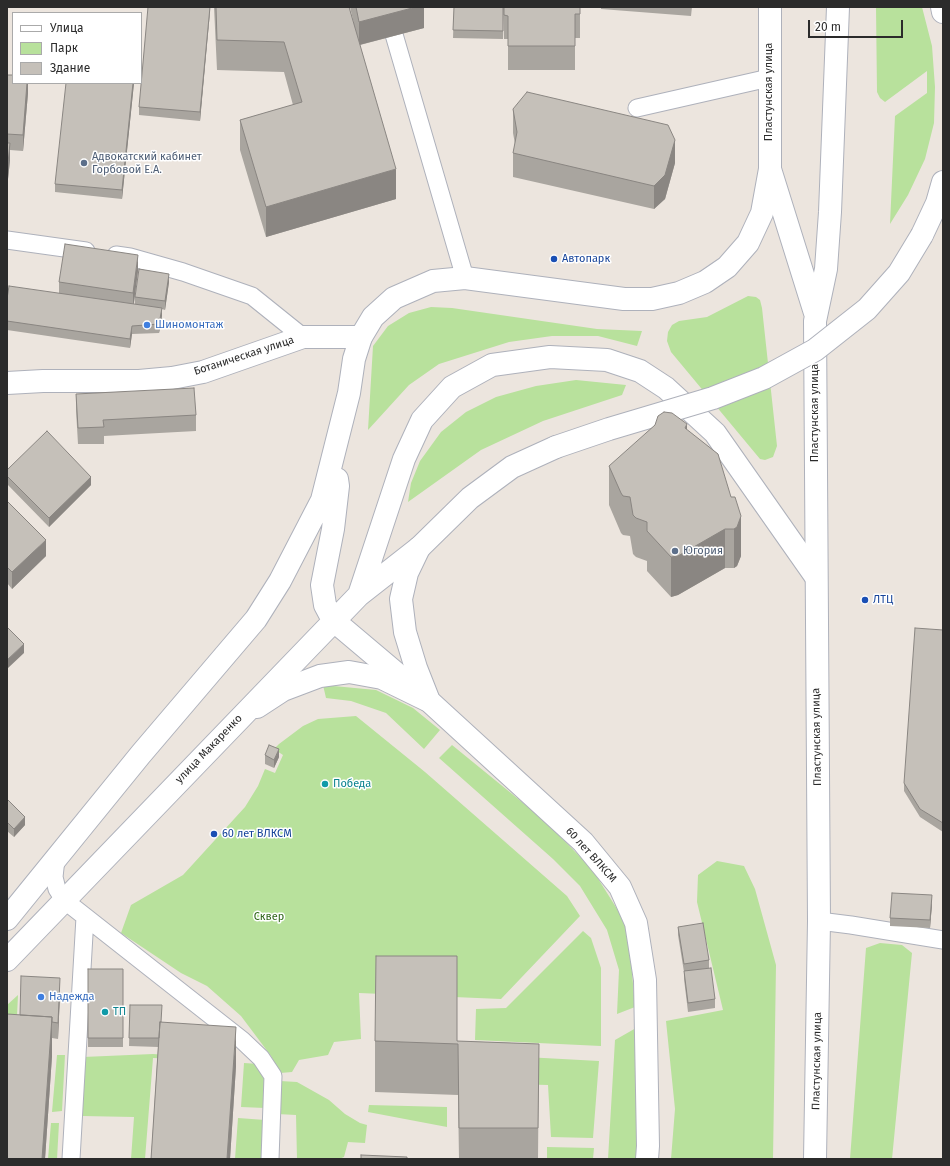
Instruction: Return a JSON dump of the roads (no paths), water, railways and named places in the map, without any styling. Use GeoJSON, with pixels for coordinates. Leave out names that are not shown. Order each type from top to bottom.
{"type":"FeatureCollection","features":[{"type":"Feature","properties":{"kind":"street","name":"Пластунская улица"},"geometry":{"type":"LineString","coordinates":[[770,7],[770,169],[815,314]]}},
{"type":"Feature","properties":{"kind":"street","name":"Пластунская улица"},"geometry":{"type":"LineString","coordinates":[[815,1159],[819,921],[815,314],[826,268],[830,212],[838,7]]}},
{"type":"Feature","properties":{"kind":"street"},"geometry":{"type":"LineString","coordinates":[[942,7],[943,12]]}},
{"type":"Feature","properties":{"kind":"street"},"geometry":{"type":"LineString","coordinates":[[7,919],[151,741],[256,619],[280,581],[322,500],[333,460],[361,336],[373,317],[394,298],[433,281],[465,278],[624,299],[652,299],[679,293],[705,282],[728,267],[748,243],[762,213],[770,169]]}},
{"type":"Feature","properties":{"kind":"street","name":"улица Макаренко"},"geometry":{"type":"LineString","coordinates":[[7,960],[333,620],[359,595],[419,548],[470,498],[512,467],[556,447],[609,429],[713,398],[764,378],[815,350],[867,309],[899,273],[922,235],[937,203],[943,182]]}},
{"type":"Feature","properties":{"kind":"street","name":"Ботаническая улица"},"geometry":{"type":"LineString","coordinates":[[7,384],[43,381],[139,381],[172,378],[203,372],[303,337],[361,336]]}},
{"type":"Feature","properties":{"kind":"street"},"geometry":{"type":"LineString","coordinates":[[359,595],[404,459],[422,420],[452,387],[492,365],[550,357],[607,360],[640,371],[666,388],[715,433],[816,577]]}},
{"type":"Feature","properties":{"kind":"street"},"geometry":{"type":"LineString","coordinates":[[333,460],[338,486],[333,529],[322,585],[325,605],[333,620],[429,701]]}},
{"type":"Feature","properties":{"kind":"street"},"geometry":{"type":"LineString","coordinates":[[419,548],[408,573],[401,599],[405,632],[429,701]]}},
{"type":"Feature","properties":{"kind":"street"},"geometry":{"type":"LineString","coordinates":[[238,719],[283,690],[320,676],[350,672],[382,678],[429,701]]}},
{"type":"Feature","properties":{"kind":"street","name":"60 лет ВЛКСМ"},"geometry":{"type":"LineString","coordinates":[[429,701],[583,842],[620,887],[636,923],[645,980],[647,1159]]}},
{"type":"Feature","properties":{"kind":"lane"},"geometry":{"type":"LineString","coordinates":[[386,7],[465,278]]}},
{"type":"Feature","properties":{"kind":"lane"},"geometry":{"type":"LineString","coordinates":[[637,108],[769,78]]}},
{"type":"Feature","properties":{"kind":"lane"},"geometry":{"type":"LineString","coordinates":[[7,240],[130,257],[183,272],[252,296],[303,337]]}},
{"type":"Feature","properties":{"kind":"lane"},"geometry":{"type":"LineString","coordinates":[[56,859],[54,877],[57,889],[64,900],[242,1040],[261,1058],[273,1076],[270,1159]]}},
{"type":"Feature","properties":{"kind":"lane"},"geometry":{"type":"LineString","coordinates":[[71,1159],[84,917]]}},
{"type":"Feature","properties":{"kind":"lane"},"geometry":{"type":"LineString","coordinates":[[819,921],[943,940]]}},
{"type":"Feature","properties":{"kind":"place","name":"Адвокатский кабинет Горбовой Е.А."},"geometry":{"type":"Point","coordinates":[84,163]}},
{"type":"Feature","properties":{"kind":"place","name":"Автопарк"},"geometry":{"type":"Point","coordinates":[554,259]}},
{"type":"Feature","properties":{"kind":"place","name":"Шиномонтаж"},"geometry":{"type":"Point","coordinates":[147,325]}},
{"type":"Feature","properties":{"kind":"place","name":"Югория"},"geometry":{"type":"Point","coordinates":[675,551]}},
{"type":"Feature","properties":{"kind":"place","name":"ЛТЦ"},"geometry":{"type":"Point","coordinates":[865,600]}},
{"type":"Feature","properties":{"kind":"place","name":"Победа"},"geometry":{"type":"Point","coordinates":[325,784]}},
{"type":"Feature","properties":{"kind":"place","name":"60 лет ВЛКСМ"},"geometry":{"type":"Point","coordinates":[214,834]}},
{"type":"Feature","properties":{"kind":"place","name":"Надежда"},"geometry":{"type":"Point","coordinates":[41,997]}},
{"type":"Feature","properties":{"kind":"place","name":"ТП"},"geometry":{"type":"Point","coordinates":[105,1012]}},
{"type":"Feature","properties":{"kind":"park label","name":"Сквер"},"geometry":{"type":"Point","coordinates":[269,917]}}]}
